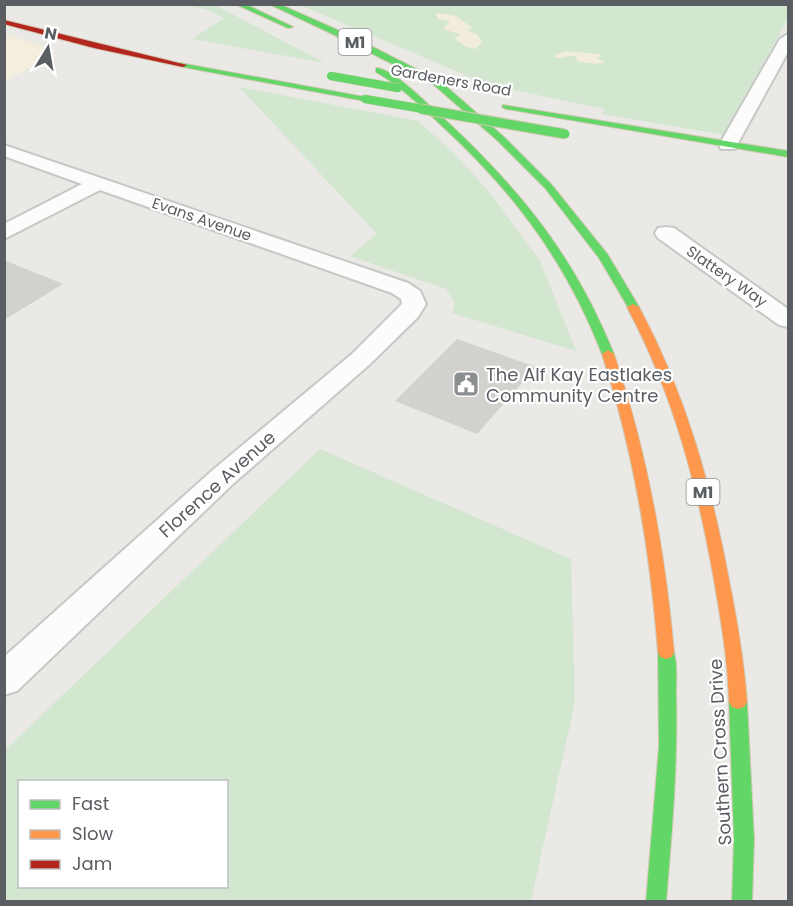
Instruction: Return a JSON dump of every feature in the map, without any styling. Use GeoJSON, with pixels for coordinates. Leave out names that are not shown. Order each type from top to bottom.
{"type":"FeatureCollection","features":[{"type":"Feature","properties":{"kind":"main road"},"geometry":{"type":"LineString","coordinates":[[238,4],[305,34]]}},
{"type":"Feature","properties":{"kind":"main road","name":"Southern Cross Drive"},"geometry":{"type":"LineString","coordinates":[[272,4],[437,83],[501,139],[548,186],[604,257],[644,326],[666,371],[685,422],[715,541],[737,673],[744,839],[742,902]]}},
{"type":"Feature","properties":{"kind":"main road","name":"Gardeners Road"},"geometry":{"type":"LineString","coordinates":[[4,22],[64,40],[154,61],[571,135]]}},
{"type":"Feature","properties":{"kind":"main road"},"geometry":{"type":"LineString","coordinates":[[127,39],[150,44]]}},
{"type":"Feature","properties":{"kind":"main road","name":"M1"},"geometry":{"type":"LineString","coordinates":[[365,63],[386,74],[454,130],[525,206],[564,261],[585,298],[625,395],[643,469],[656,546],[667,678],[661,858],[656,902]]}},
{"type":"Feature","properties":{"kind":"main road","name":"Gardeners Road"},"geometry":{"type":"LineString","coordinates":[[326,75],[789,154]]}},
{"type":"Feature","properties":{"kind":"street"},"geometry":{"type":"LineString","coordinates":[[728,145],[789,39]]}},
{"type":"Feature","properties":{"kind":"street","name":"Evans Avenue"},"geometry":{"type":"LineString","coordinates":[[4,150],[400,288]]}},
{"type":"Feature","properties":{"kind":"street"},"geometry":{"type":"LineString","coordinates":[[4,233],[98,183]]}},
{"type":"Feature","properties":{"kind":"street","name":"Slattery Way"},"geometry":{"type":"LineString","coordinates":[[666,233],[789,320]]}},
{"type":"Feature","properties":{"kind":"street","name":"Florence Avenue"},"geometry":{"type":"LineString","coordinates":[[4,680],[224,476],[361,359],[410,312],[414,304],[412,296],[400,288]]}},
{"type":"Feature","properties":{"kind":"shaded area"},"geometry":{"type":"Polygon","coordinates":[[[5,34],[56,51],[5,82],[5,34]]]}},
{"type":"Feature","properties":{"kind":"green space"},"geometry":{"type":"Polygon","coordinates":[[[788,4],[788,18],[725,135],[602,114],[605,109],[489,85],[300,5],[788,4]]]}},
{"type":"Feature","properties":{"kind":"green space"},"geometry":{"type":"Polygon","coordinates":[[[185,5],[215,5],[325,63],[192,39],[224,18],[205,9],[185,5]]]}},
{"type":"Feature","properties":{"kind":"green space"},"geometry":{"type":"Polygon","coordinates":[[[239,87],[418,121],[454,153],[491,194],[540,261],[576,351],[452,313],[455,303],[446,289],[350,256],[377,234],[239,87]]]}},
{"type":"Feature","properties":{"kind":"green space"},"geometry":{"type":"Polygon","coordinates":[[[320,449],[571,559],[575,702],[531,901],[5,901],[5,750],[320,449]]]}},
{"type":"Feature","properties":{"kind":"sand"},"geometry":{"type":"Polygon","coordinates":[[[438,13],[456,16],[473,28],[466,30],[478,35],[482,43],[475,49],[466,47],[455,39],[459,34],[443,29],[450,21],[438,19],[436,15],[438,13]]]}},
{"type":"Feature","properties":{"kind":"sand"},"geometry":{"type":"Polygon","coordinates":[[[564,51],[599,54],[601,56],[596,58],[605,62],[587,63],[577,61],[573,56],[557,58],[554,56],[564,51]]]}},
{"type":"Feature","properties":{"kind":"building"},"geometry":{"type":"Polygon","coordinates":[[[4,260],[63,284],[4,320],[4,260]]]}},
{"type":"Feature","properties":{"kind":"building","name":"The Alf Kay Eastlakes Community Centre"},"geometry":{"type":"Polygon","coordinates":[[[457,339],[536,367],[477,434],[395,401],[457,339]]]}},
{"type":"Feature","properties":{"kind":"traffic: fast"},"geometry":{"type":"LineString","coordinates":[[238,4],[290,27]]}},
{"type":"Feature","properties":{"kind":"traffic: fast"},"geometry":{"type":"LineString","coordinates":[[272,4],[348,38],[437,83],[501,139],[548,186],[604,257],[633,307]]}},
{"type":"Feature","properties":{"kind":"traffic: fast"},"geometry":{"type":"LineString","coordinates":[[183,65],[365,99]]}},
{"type":"Feature","properties":{"kind":"traffic: fast"},"geometry":{"type":"LineString","coordinates":[[379,70],[409,91],[464,141],[515,195],[538,224],[578,286],[608,354]]}},
{"type":"Feature","properties":{"kind":"traffic: fast"},"geometry":{"type":"LineString","coordinates":[[331,76],[398,88]]}},
{"type":"Feature","properties":{"kind":"traffic: fast"},"geometry":{"type":"LineString","coordinates":[[365,99],[565,134]]}},
{"type":"Feature","properties":{"kind":"traffic: fast"},"geometry":{"type":"LineString","coordinates":[[506,107],[788,154]]}},
{"type":"Feature","properties":{"kind":"traffic: fast"},"geometry":{"type":"LineString","coordinates":[[656,902],[668,746],[666,652]]}},
{"type":"Feature","properties":{"kind":"traffic: fast"},"geometry":{"type":"LineString","coordinates":[[738,702],[744,839],[742,902]]}},
{"type":"Feature","properties":{"kind":"traffic: slow"},"geometry":{"type":"LineString","coordinates":[[633,307],[651,340],[680,410],[701,482],[724,593],[735,661],[738,702]]}},
{"type":"Feature","properties":{"kind":"traffic: slow"},"geometry":{"type":"LineString","coordinates":[[608,354],[631,429],[648,501],[659,575],[666,652]]}},
{"type":"Feature","properties":{"kind":"traffic: jam"},"geometry":{"type":"LineString","coordinates":[[4,22],[94,46],[183,65]]}},
{"type":"Feature","properties":{"kind":"place","name":"The Alf Kay Eastlakes Community Centre"},"geometry":{"type":"Point","coordinates":[466,384]}}]}
